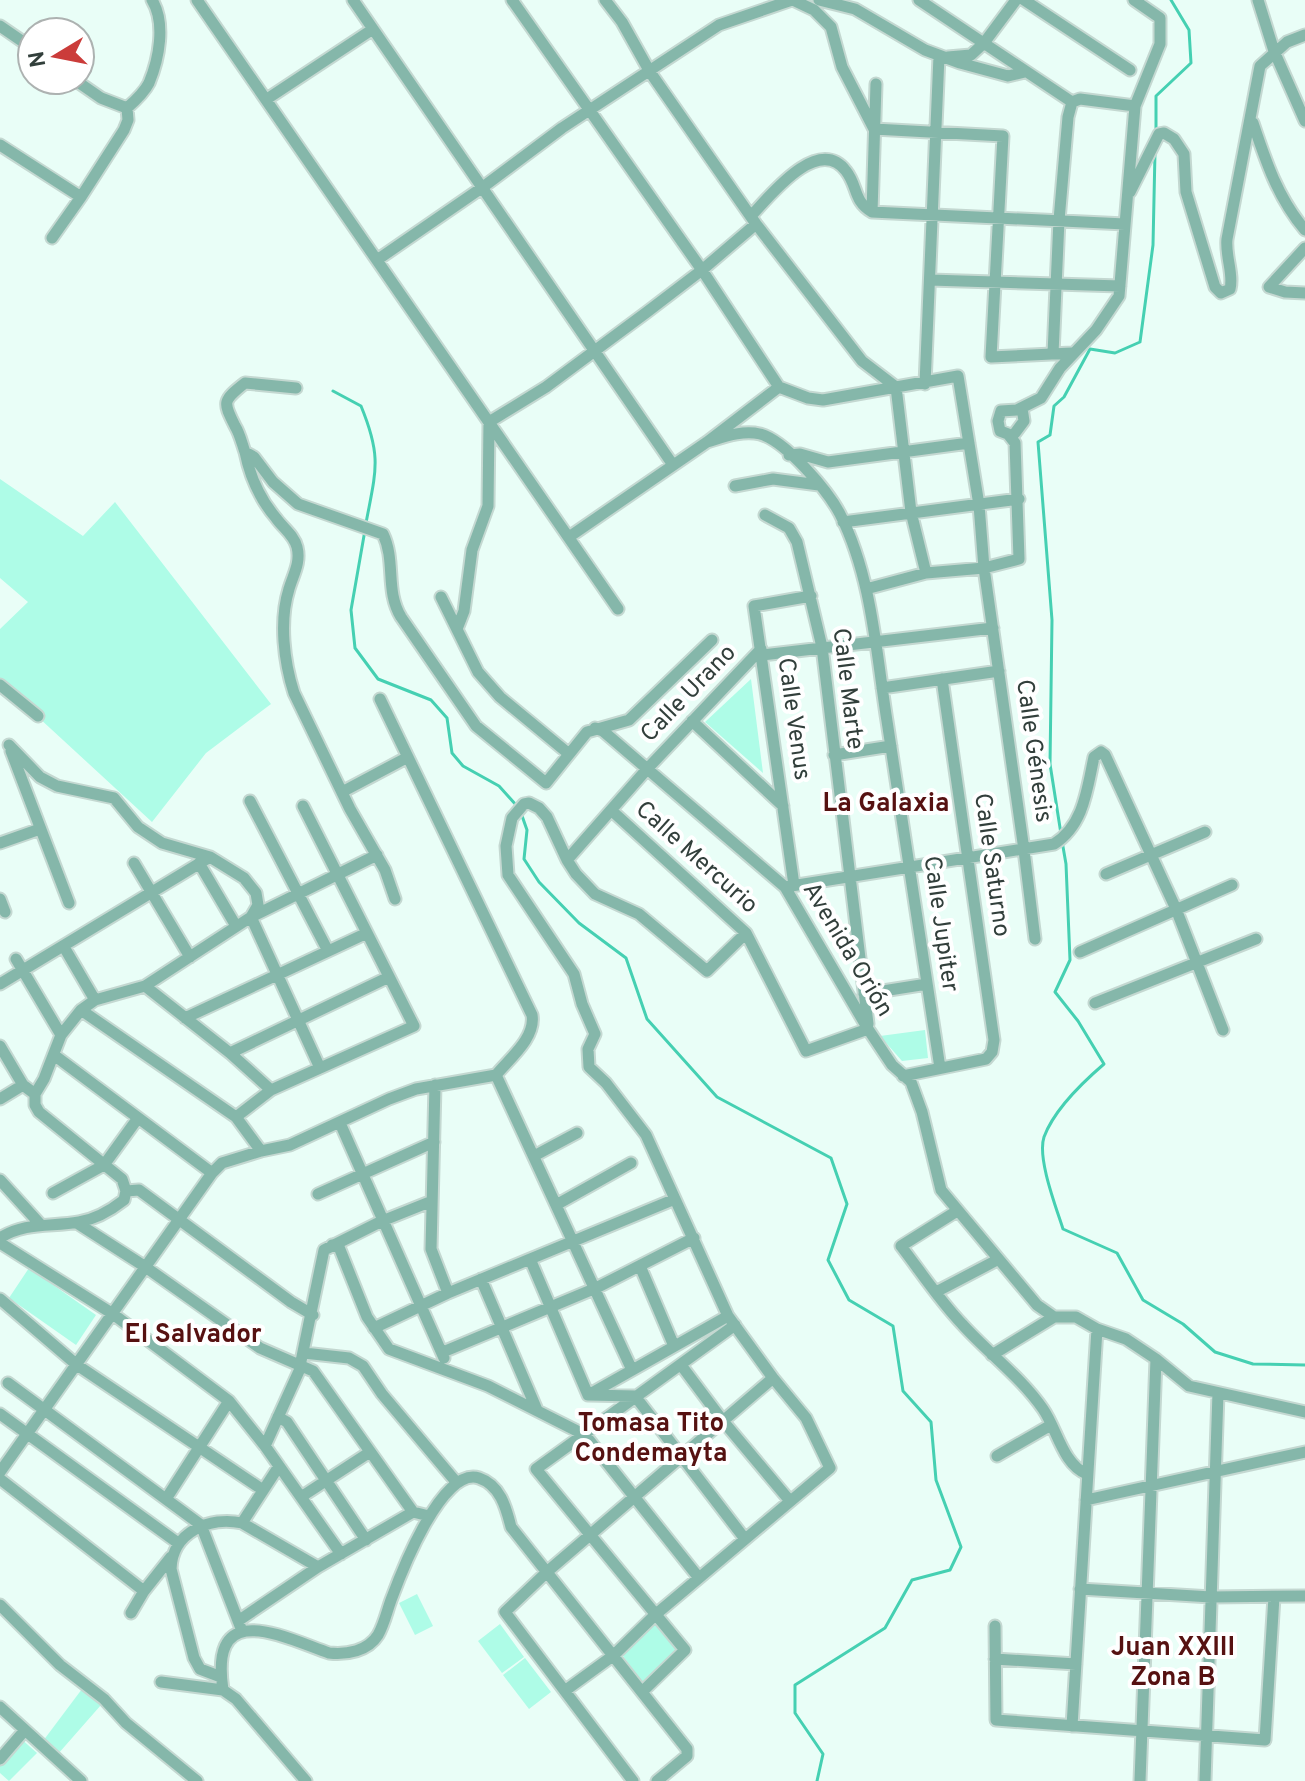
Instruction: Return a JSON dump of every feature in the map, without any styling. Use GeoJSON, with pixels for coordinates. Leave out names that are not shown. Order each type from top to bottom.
{"type":"FeatureCollection","features":[{"type":"Feature","properties":{"kind":"street"},"geometry":{"type":"LineString","coordinates":[[52,238],[124,130],[128,120],[127,108],[148,85],[160,28],[152,0]]}},
{"type":"Feature","properties":{"kind":"street"},"geometry":{"type":"LineString","coordinates":[[197,0],[618,609]]}},
{"type":"Feature","properties":{"kind":"street"},"geometry":{"type":"LineString","coordinates":[[353,0],[673,465]]}},
{"type":"Feature","properties":{"kind":"street"},"geometry":{"type":"LineString","coordinates":[[512,0],[702,270],[779,387],[823,400],[925,384],[941,56]]}},
{"type":"Feature","properties":{"kind":"street"},"geometry":{"type":"LineString","coordinates":[[605,0],[622,22],[650,72],[753,220],[862,361],[896,387],[911,512],[926,573]]}},
{"type":"Feature","properties":{"kind":"street"},"geometry":{"type":"LineString","coordinates":[[377,260],[562,128],[719,25],[792,0],[814,10],[831,27],[842,67],[874,129]]}},
{"type":"Feature","properties":{"kind":"street"},"geometry":{"type":"LineString","coordinates":[[819,0],[855,9],[890,32],[941,56],[1008,76],[1025,72]]}},
{"type":"Feature","properties":{"kind":"street"},"geometry":{"type":"LineString","coordinates":[[919,0],[1072,102]]}},
{"type":"Feature","properties":{"kind":"street"},"geometry":{"type":"LineString","coordinates":[[941,56],[971,55],[984,43],[1016,0]]}},
{"type":"Feature","properties":{"kind":"street"},"geometry":{"type":"LineString","coordinates":[[1024,0],[1130,70]]}},
{"type":"Feature","properties":{"kind":"street"},"geometry":{"type":"LineString","coordinates":[[866,589],[926,573],[984,568],[1019,559],[1015,443],[1008,434],[1000,431],[998,421],[1001,411],[1022,408],[1041,398],[1072,353],[1096,330],[1119,296],[1135,106],[1160,44],[1160,18],[1134,0]]}},
{"type":"Feature","properties":{"kind":"street"},"geometry":{"type":"LineString","coordinates":[[1258,0],[1274,51],[1305,121]]}},
{"type":"Feature","properties":{"kind":"street"},"geometry":{"type":"LineString","coordinates":[[267,99],[373,29]]}},
{"type":"Feature","properties":{"kind":"street"},"geometry":{"type":"LineString","coordinates":[[1127,200],[1159,134],[1164,133],[1174,139],[1187,161],[1186,192],[1215,287],[1221,293],[1230,289],[1227,239],[1260,66],[1287,42],[1305,35]]}},
{"type":"Feature","properties":{"kind":"street"},"geometry":{"type":"LineString","coordinates":[[872,212],[876,84]]}},
{"type":"Feature","properties":{"kind":"street"},"geometry":{"type":"LineString","coordinates":[[96,95],[127,108]]}},
{"type":"Feature","properties":{"kind":"street"},"geometry":{"type":"LineString","coordinates":[[1072,102],[1080,99],[1135,106]]}},
{"type":"Feature","properties":{"kind":"street"},"geometry":{"type":"LineString","coordinates":[[1053,354],[1059,220],[1072,102]]}},
{"type":"Feature","properties":{"kind":"street"},"geometry":{"type":"LineString","coordinates":[[1251,119],[1271,178],[1289,211],[1305,230]]}},
{"type":"Feature","properties":{"kind":"street"},"geometry":{"type":"LineString","coordinates":[[874,129],[1003,136],[991,357],[1072,353]]}},
{"type":"Feature","properties":{"kind":"street"},"geometry":{"type":"LineString","coordinates":[[0,145],[81,197]]}},
{"type":"Feature","properties":{"kind":"street"},"geometry":{"type":"LineString","coordinates":[[489,422],[546,387],[702,270],[753,220],[798,168],[814,161],[828,160],[846,171],[862,206],[872,212],[1125,224]]}},
{"type":"Feature","properties":{"kind":"street"},"geometry":{"type":"LineString","coordinates":[[1305,248],[1269,287],[1305,293]]}},
{"type":"Feature","properties":{"kind":"street"},"geometry":{"type":"LineString","coordinates":[[930,280],[1120,286]]}},
{"type":"Feature","properties":{"kind":"street","name":"Calle Génesis"},"geometry":{"type":"LineString","coordinates":[[925,384],[958,376],[979,505],[984,568],[1035,939]]}},
{"type":"Feature","properties":{"kind":"street"},"geometry":{"type":"LineString","coordinates":[[296,388],[245,383],[225,406],[237,428],[251,481],[297,545],[298,559],[285,607],[289,676],[304,718],[377,855],[395,899]]}},
{"type":"Feature","properties":{"kind":"street"},"geometry":{"type":"LineString","coordinates":[[569,537],[707,442],[779,387]]}},
{"type":"Feature","properties":{"kind":"street"},"geometry":{"type":"LineString","coordinates":[[1015,433],[1024,421],[1022,408]]}},
{"type":"Feature","properties":{"kind":"street"},"geometry":{"type":"LineString","coordinates":[[457,629],[464,611],[472,550],[488,506],[489,422]]}},
{"type":"Feature","properties":{"kind":"street"},"geometry":{"type":"LineString","coordinates":[[707,442],[742,433],[761,434],[775,441],[789,455],[800,454],[828,462],[969,443]]}},
{"type":"Feature","properties":{"kind":"street"},"geometry":{"type":"LineString","coordinates":[[245,452],[254,457],[273,482],[298,504],[383,534],[389,547],[390,592],[394,606],[476,726],[546,783],[587,732],[629,720],[712,640]]}},
{"type":"Feature","properties":{"kind":"street","name":"Calle Jupiter"},"geometry":{"type":"LineString","coordinates":[[789,455],[820,485],[843,522],[866,589],[940,1068]]}},
{"type":"Feature","properties":{"kind":"street"},"geometry":{"type":"LineString","coordinates":[[735,486],[773,479],[820,485]]}},
{"type":"Feature","properties":{"kind":"street"},"geometry":{"type":"LineString","coordinates":[[843,522],[1019,499]]}},
{"type":"Feature","properties":{"kind":"street","name":"Calle Marte"},"geometry":{"type":"LineString","coordinates":[[765,515],[789,528],[797,542],[822,647],[868,1029]]}},
{"type":"Feature","properties":{"kind":"street","name":"Calle Venus"},"geometry":{"type":"LineString","coordinates":[[790,886],[783,806],[754,606],[811,596]]}},
{"type":"Feature","properties":{"kind":"street"},"geometry":{"type":"LineString","coordinates":[[441,597],[478,672],[492,689],[569,754]]}},
{"type":"Feature","properties":{"kind":"street","name":"Calle Urano"},"geometry":{"type":"LineString","coordinates":[[567,860],[692,721],[762,652],[876,643],[993,628]]}},
{"type":"Feature","properties":{"kind":"street"},"geometry":{"type":"LineString","coordinates":[[882,688],[999,671]]}},
{"type":"Feature","properties":{"kind":"street","name":"Calle Saturno"},"geometry":{"type":"LineString","coordinates":[[940,1068],[990,1057],[994,1040],[942,679]]}},
{"type":"Feature","properties":{"kind":"street"},"geometry":{"type":"LineString","coordinates":[[0,685],[38,716]]}},
{"type":"Feature","properties":{"kind":"street"},"geometry":{"type":"LineString","coordinates":[[0,1472],[144,1266],[222,1163],[290,1145],[389,1099],[435,1085],[496,1075],[530,1035],[534,1024],[532,1015],[380,699]]}},
{"type":"Feature","properties":{"kind":"street"},"geometry":{"type":"LineString","coordinates":[[692,721],[783,806]]}},
{"type":"Feature","properties":{"kind":"street","name":"Avenida Orión"},"geometry":{"type":"LineString","coordinates":[[595,728],[603,731],[790,886],[868,1029],[892,1065],[911,1082],[922,1112],[941,1190],[957,1211]]}},
{"type":"Feature","properties":{"kind":"street"},"geometry":{"type":"LineString","coordinates":[[4,746],[69,903]]}},
{"type":"Feature","properties":{"kind":"street"},"geometry":{"type":"LineString","coordinates":[[4,746],[40,777],[57,786],[114,798],[138,827],[162,843],[210,857],[244,878],[256,893],[258,905],[251,917]]}},
{"type":"Feature","properties":{"kind":"street"},"geometry":{"type":"LineString","coordinates":[[834,755],[891,746]]}},
{"type":"Feature","properties":{"kind":"street"},"geometry":{"type":"LineString","coordinates":[[790,886],[1054,844],[1064,837],[1082,812],[1094,757],[1101,752],[1176,909],[1223,1030]]}},
{"type":"Feature","properties":{"kind":"street"},"geometry":{"type":"LineString","coordinates":[[342,792],[408,757]]}},
{"type":"Feature","properties":{"kind":"street"},"geometry":{"type":"LineString","coordinates":[[250,801],[328,951]]}},
{"type":"Feature","properties":{"kind":"street"},"geometry":{"type":"LineString","coordinates":[[566,1690],[614,1655],[655,1615],[830,1468],[806,1418],[732,1320],[646,1135],[606,1083],[589,1067],[588,1049],[595,1034],[574,974],[508,875],[506,846],[512,818],[519,808],[529,803],[539,808],[547,817],[567,860],[595,894],[639,914],[707,971],[746,933]]}},
{"type":"Feature","properties":{"kind":"street"},"geometry":{"type":"LineString","coordinates":[[236,1117],[271,1090],[414,1026],[303,806]]}},
{"type":"Feature","properties":{"kind":"street","name":"Calle Mercurio"},"geometry":{"type":"LineString","coordinates":[[611,810],[746,933],[806,1051],[868,1029]]}},
{"type":"Feature","properties":{"kind":"street"},"geometry":{"type":"LineString","coordinates":[[0,843],[40,829]]}},
{"type":"Feature","properties":{"kind":"street"},"geometry":{"type":"LineString","coordinates":[[1106,874],[1205,832]]}},
{"type":"Feature","properties":{"kind":"street"},"geometry":{"type":"LineString","coordinates":[[341,1554],[265,1446],[229,1401],[113,1314],[0,1241],[15,1231],[40,1224],[77,1223],[110,1211],[124,1200],[126,1191],[122,1179],[39,1112],[35,1105],[35,1094],[61,1035],[81,1010],[95,1000],[145,986],[251,917],[377,855]]}},
{"type":"Feature","properties":{"kind":"street"},"geometry":{"type":"LineString","coordinates":[[0,984],[210,857]]}},
{"type":"Feature","properties":{"kind":"street"},"geometry":{"type":"LineString","coordinates":[[134,863],[190,957]]}},
{"type":"Feature","properties":{"kind":"street"},"geometry":{"type":"LineString","coordinates":[[199,863],[236,926]]}},
{"type":"Feature","properties":{"kind":"street"},"geometry":{"type":"LineString","coordinates":[[1080,952],[1232,885]]}},
{"type":"Feature","properties":{"kind":"street"},"geometry":{"type":"LineString","coordinates":[[0,899],[5,912]]}},
{"type":"Feature","properties":{"kind":"street"},"geometry":{"type":"LineString","coordinates":[[251,917],[320,1068]]}},
{"type":"Feature","properties":{"kind":"street"},"geometry":{"type":"LineString","coordinates":[[185,1018],[367,933]]}},
{"type":"Feature","properties":{"kind":"street"},"geometry":{"type":"LineString","coordinates":[[1095,1003],[1256,939]]}},
{"type":"Feature","properties":{"kind":"street"},"geometry":{"type":"LineString","coordinates":[[64,947],[95,1000]]}},
{"type":"Feature","properties":{"kind":"street"},"geometry":{"type":"LineString","coordinates":[[16,959],[61,1035]]}},
{"type":"Feature","properties":{"kind":"street"},"geometry":{"type":"LineString","coordinates":[[230,1053],[389,977]]}},
{"type":"Feature","properties":{"kind":"street"},"geometry":{"type":"LineString","coordinates":[[864,994],[927,984]]}},
{"type":"Feature","properties":{"kind":"street"},"geometry":{"type":"LineString","coordinates":[[145,986],[230,1053],[271,1090]]}},
{"type":"Feature","properties":{"kind":"street"},"geometry":{"type":"LineString","coordinates":[[81,1010],[236,1117],[261,1151]]}},
{"type":"Feature","properties":{"kind":"street"},"geometry":{"type":"LineString","coordinates":[[0,1046],[23,1085],[35,1094]]}},
{"type":"Feature","properties":{"kind":"street"},"geometry":{"type":"LineString","coordinates":[[54,1055],[212,1173]]}},
{"type":"Feature","properties":{"kind":"street"},"geometry":{"type":"LineString","coordinates":[[903,1076],[940,1068]]}},
{"type":"Feature","properties":{"kind":"street"},"geometry":{"type":"LineString","coordinates":[[496,1075],[632,1370]]}},
{"type":"Feature","properties":{"kind":"street"},"geometry":{"type":"LineString","coordinates":[[0,1099],[23,1085]]}},
{"type":"Feature","properties":{"kind":"street"},"geometry":{"type":"LineString","coordinates":[[435,1085],[431,1249],[448,1293]]}},
{"type":"Feature","properties":{"kind":"street"},"geometry":{"type":"LineString","coordinates":[[53,1193],[104,1165],[138,1118]]}},
{"type":"Feature","properties":{"kind":"street"},"geometry":{"type":"LineString","coordinates":[[340,1123],[382,1221],[423,1305],[443,1352],[446,1370]]}},
{"type":"Feature","properties":{"kind":"street"},"geometry":{"type":"LineString","coordinates":[[534,1156],[577,1133]]}},
{"type":"Feature","properties":{"kind":"street"},"geometry":{"type":"LineString","coordinates":[[318,1194],[434,1142]]}},
{"type":"Feature","properties":{"kind":"street"},"geometry":{"type":"LineString","coordinates":[[556,1205],[631,1163]]}},
{"type":"Feature","properties":{"kind":"street"},"geometry":{"type":"LineString","coordinates":[[0,1180],[40,1224]]}},
{"type":"Feature","properties":{"kind":"street"},"geometry":{"type":"LineString","coordinates":[[126,1191],[139,1190],[313,1315]]}},
{"type":"Feature","properties":{"kind":"street"},"geometry":{"type":"LineString","coordinates":[[374,1328],[448,1293],[675,1199]]}},
{"type":"Feature","properties":{"kind":"street"},"geometry":{"type":"LineString","coordinates":[[265,1446],[302,1359],[324,1250],[382,1221],[432,1201]]}},
{"type":"Feature","properties":{"kind":"street"},"geometry":{"type":"LineString","coordinates":[[1054,1317],[1037,1305],[957,1211],[901,1246],[960,1323],[1043,1409],[1071,1462],[1087,1474]]}},
{"type":"Feature","properties":{"kind":"street"},"geometry":{"type":"LineString","coordinates":[[77,1223],[260,1348],[281,1359],[349,1358],[363,1366],[382,1394],[457,1483]]}},
{"type":"Feature","properties":{"kind":"street"},"geometry":{"type":"LineString","coordinates":[[443,1352],[596,1288],[694,1238]]}},
{"type":"Feature","properties":{"kind":"street"},"geometry":{"type":"LineString","coordinates":[[332,1245],[339,1247],[367,1317],[389,1349],[446,1370],[585,1435],[699,1578]]}},
{"type":"Feature","properties":{"kind":"street"},"geometry":{"type":"LineString","coordinates":[[530,1259],[588,1395]]}},
{"type":"Feature","properties":{"kind":"street"},"geometry":{"type":"LineString","coordinates":[[936,1292],[997,1260]]}},
{"type":"Feature","properties":{"kind":"street"},"geometry":{"type":"LineString","coordinates":[[640,1266],[674,1346]]}},
{"type":"Feature","properties":{"kind":"street"},"geometry":{"type":"LineString","coordinates":[[481,1279],[537,1410]]}},
{"type":"Feature","properties":{"kind":"street"},"geometry":{"type":"LineString","coordinates":[[0,1299],[77,1365],[263,1490]]}},
{"type":"Feature","properties":{"kind":"street"},"geometry":{"type":"LineString","coordinates":[[992,1355],[1054,1317],[1076,1317],[1097,1329],[1126,1339],[1189,1386],[1305,1412]]}},
{"type":"Feature","properties":{"kind":"street"},"geometry":{"type":"LineString","coordinates":[[588,1395],[674,1346],[732,1320]]}},
{"type":"Feature","properties":{"kind":"street"},"geometry":{"type":"LineString","coordinates":[[643,1691],[685,1650],[536,1469],[681,1365],[732,1320]]}},
{"type":"Feature","properties":{"kind":"street"},"geometry":{"type":"LineString","coordinates":[[1072,1726],[1097,1329]]}},
{"type":"Feature","properties":{"kind":"street"},"geometry":{"type":"LineString","coordinates":[[302,1359],[413,1512],[429,1516]]}},
{"type":"Feature","properties":{"kind":"street"},"geometry":{"type":"LineString","coordinates":[[1140,1781],[1156,1359]]}},
{"type":"Feature","properties":{"kind":"street"},"geometry":{"type":"LineString","coordinates":[[681,1365],[790,1501]]}},
{"type":"Feature","properties":{"kind":"street"},"geometry":{"type":"LineString","coordinates":[[633,1781],[505,1612],[588,1535],[773,1378]]}},
{"type":"Feature","properties":{"kind":"street"},"geometry":{"type":"LineString","coordinates":[[8,1383],[201,1525],[240,1626]]}},
{"type":"Feature","properties":{"kind":"street"},"geometry":{"type":"LineString","coordinates":[[1205,1781],[1218,1393]]}},
{"type":"Feature","properties":{"kind":"street"},"geometry":{"type":"LineString","coordinates":[[588,1395],[635,1396]]}},
{"type":"Feature","properties":{"kind":"street"},"geometry":{"type":"LineString","coordinates":[[635,1396],[745,1539]]}},
{"type":"Feature","properties":{"kind":"street"},"geometry":{"type":"LineString","coordinates":[[166,1499],[229,1401]]}},
{"type":"Feature","properties":{"kind":"street"},"geometry":{"type":"LineString","coordinates":[[0,1414],[178,1543]]}},
{"type":"Feature","properties":{"kind":"street"},"geometry":{"type":"LineString","coordinates":[[278,1417],[287,1422],[366,1540]]}},
{"type":"Feature","properties":{"kind":"street"},"geometry":{"type":"LineString","coordinates":[[997,1456],[1051,1425]]}},
{"type":"Feature","properties":{"kind":"street"},"geometry":{"type":"LineString","coordinates":[[301,1497],[370,1452]]}},
{"type":"Feature","properties":{"kind":"street"},"geometry":{"type":"LineString","coordinates":[[1086,1500],[1305,1452]]}},
{"type":"Feature","properties":{"kind":"street"},"geometry":{"type":"LineString","coordinates":[[242,1523],[279,1466]]}},
{"type":"Feature","properties":{"kind":"street"},"geometry":{"type":"LineString","coordinates":[[240,1626],[265,1631],[329,1653],[352,1653],[367,1645],[379,1634],[429,1516],[457,1483],[464,1478],[475,1477],[489,1483],[501,1496],[511,1527],[643,1691],[688,1753],[657,1781]]}},
{"type":"Feature","properties":{"kind":"street"},"geometry":{"type":"LineString","coordinates":[[0,1479],[144,1591]]}},
{"type":"Feature","properties":{"kind":"street"},"geometry":{"type":"LineString","coordinates":[[222,1684],[227,1645],[240,1626],[318,1567],[413,1512]]}},
{"type":"Feature","properties":{"kind":"street"},"geometry":{"type":"LineString","coordinates":[[131,1613],[178,1543],[201,1525],[232,1521],[242,1523],[318,1567]]}},
{"type":"Feature","properties":{"kind":"street"},"geometry":{"type":"LineString","coordinates":[[171,1557],[171,1569],[194,1658],[200,1669],[222,1684],[306,1781]]}},
{"type":"Feature","properties":{"kind":"street"},"geometry":{"type":"LineString","coordinates":[[1080,1589],[1211,1597],[1305,1596]]}},
{"type":"Feature","properties":{"kind":"street"},"geometry":{"type":"LineString","coordinates":[[995,1626],[996,1720],[1265,1740],[1274,1597]]}},
{"type":"Feature","properties":{"kind":"street"},"geometry":{"type":"LineString","coordinates":[[0,1605],[60,1665],[104,1699],[126,1723],[197,1781]]}},
{"type":"Feature","properties":{"kind":"street"},"geometry":{"type":"LineString","coordinates":[[995,1659],[1076,1664]]}},
{"type":"Feature","properties":{"kind":"street"},"geometry":{"type":"LineString","coordinates":[[161,1682],[222,1684]]}},
{"type":"Feature","properties":{"kind":"street"},"geometry":{"type":"LineString","coordinates":[[0,1707],[81,1781]]}},
{"type":"Feature","properties":{"kind":"street"},"geometry":{"type":"LineString","coordinates":[[0,1759],[25,1730]]}},
{"type":"Feature","properties":{"kind":"green space"},"geometry":{"type":"Polygon","coordinates":[[[0,479],[83,536],[115,502],[271,704],[206,753],[152,822],[0,682],[0,629],[28,602],[0,578],[0,479]]]}},
{"type":"Feature","properties":{"kind":"green space"},"geometry":{"type":"Polygon","coordinates":[[[751,679],[763,773],[705,722],[751,679]]]}},
{"type":"Feature","properties":{"kind":"green space"},"geometry":{"type":"Polygon","coordinates":[[[925,1030],[928,1058],[902,1061],[880,1036],[925,1030]]]}},
{"type":"Feature","properties":{"kind":"green space"},"geometry":{"type":"Polygon","coordinates":[[[29,1268],[96,1315],[76,1345],[9,1298],[29,1268]]]}},
{"type":"Feature","properties":{"kind":"green space"},"geometry":{"type":"Polygon","coordinates":[[[417,1594],[433,1626],[415,1635],[399,1603],[417,1594]]]}},
{"type":"Feature","properties":{"kind":"green space"},"geometry":{"type":"Polygon","coordinates":[[[656,1619],[679,1650],[642,1682],[620,1652],[656,1619]]]}},
{"type":"Feature","properties":{"kind":"green space"},"geometry":{"type":"Polygon","coordinates":[[[500,1624],[524,1657],[502,1673],[478,1641],[500,1624]]]}},
{"type":"Feature","properties":{"kind":"green space"},"geometry":{"type":"Polygon","coordinates":[[[525,1658],[551,1692],[529,1709],[503,1675],[525,1658]]]}},
{"type":"Feature","properties":{"kind":"green space"},"geometry":{"type":"Polygon","coordinates":[[[82,1689],[101,1705],[58,1754],[43,1741],[82,1689]]]}},
{"type":"Feature","properties":{"kind":"green space"},"geometry":{"type":"Polygon","coordinates":[[[19,1737],[37,1753],[9,1781],[0,1773],[0,1757],[19,1737]]]}},
{"type":"Feature","properties":{"kind":"waterway"},"geometry":{"type":"LineString","coordinates":[[1156,130],[1156,96],[1191,63],[1189,30],[1171,0]]}},
{"type":"Feature","properties":{"kind":"waterway"},"geometry":{"type":"LineString","coordinates":[[1061,834],[1050,764],[1052,620],[1038,442],[1050,435],[1054,406],[1064,397],[1090,349],[1115,353],[1140,342],[1153,245],[1155,152]]}},
{"type":"Feature","properties":{"kind":"waterway"},"geometry":{"type":"LineString","coordinates":[[333,391],[361,406],[372,438],[375,464],[366,523]]}},
{"type":"Feature","properties":{"kind":"waterway"},"geometry":{"type":"LineString","coordinates":[[365,530],[351,610],[355,648],[378,679],[431,700],[447,718],[452,753],[463,766],[499,786],[517,806]]}},
{"type":"Feature","properties":{"kind":"waterway"},"geometry":{"type":"LineString","coordinates":[[521,813],[527,830],[524,859],[539,882],[579,923],[626,958],[647,1019],[717,1097],[831,1158],[847,1204],[828,1260],[849,1300],[893,1326],[903,1391],[931,1422],[936,1480],[961,1547],[950,1570],[912,1580],[885,1628],[795,1685],[795,1713],[823,1754],[817,1781]]}},
{"type":"Feature","properties":{"kind":"waterway"},"geometry":{"type":"LineString","coordinates":[[1062,841],[1066,864],[1070,960],[1055,992],[1078,1021],[1104,1064],[1062,1107],[1044,1137],[1045,1170],[1063,1229],[1117,1253],[1143,1300],[1183,1324],[1215,1352],[1253,1364],[1305,1365]]}},
{"type":"Feature","properties":{"kind":"district","name":"La Galaxia"},"geometry":{"type":"Point","coordinates":[886,804]}},
{"type":"Feature","properties":{"kind":"district","name":"El Salvador"},"geometry":{"type":"Point","coordinates":[193,1335]}},
{"type":"Feature","properties":{"kind":"district","name":"Tomasa Tito Condemayta"},"geometry":{"type":"Point","coordinates":[651,1439]}},
{"type":"Feature","properties":{"kind":"district","name":"Juan XXIII Zona B"},"geometry":{"type":"Point","coordinates":[1173,1663]}}]}
